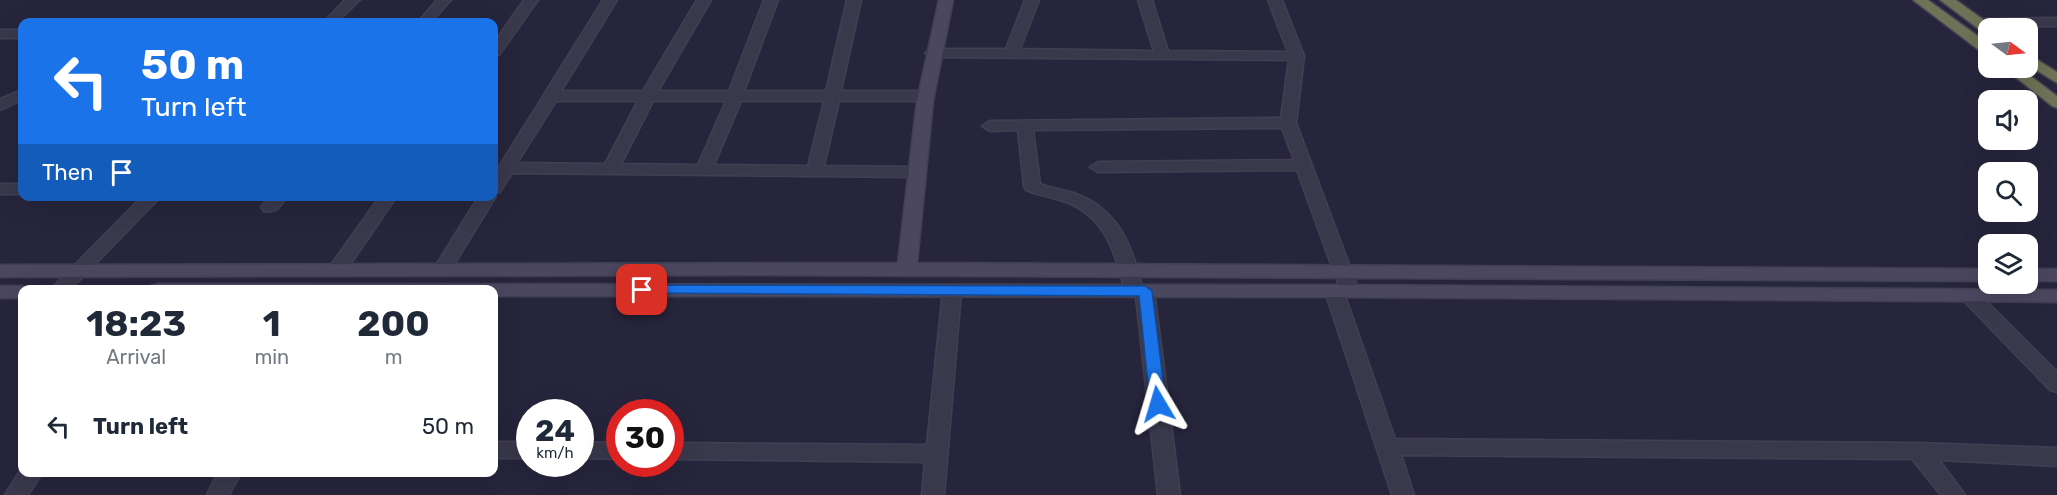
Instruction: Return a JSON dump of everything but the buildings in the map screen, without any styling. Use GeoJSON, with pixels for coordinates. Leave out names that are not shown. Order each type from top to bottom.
{"type":"FeatureCollection","features":[{"type":"Feature","properties":{"kind":"highway"},"geometry":{"type":"LineString","coordinates":[[1920,0],[1978,43]]}},
{"type":"Feature","properties":{"kind":"highway"},"geometry":{"type":"LineString","coordinates":[[1947,0],[1978,23]]}},
{"type":"Feature","properties":{"kind":"highway"},"geometry":{"type":"LineString","coordinates":[[2038,65],[2057,79]]}},
{"type":"Feature","properties":{"kind":"highway"},"geometry":{"type":"LineString","coordinates":[[2024,78],[2057,103]]}},
{"type":"Feature","properties":{"kind":"street"},"geometry":{"type":"LineString","coordinates":[[334,18],[353,0]]}},
{"type":"Feature","properties":{"kind":"street"},"geometry":{"type":"LineString","coordinates":[[428,18],[444,0]]}},
{"type":"Feature","properties":{"kind":"street"},"geometry":{"type":"LineString","coordinates":[[498,46],[531,0]]}},
{"type":"Feature","properties":{"kind":"street"},"geometry":{"type":"LineString","coordinates":[[498,181],[610,0]]}},
{"type":"Feature","properties":{"kind":"street"},"geometry":{"type":"LineString","coordinates":[[611,168],[648,96],[704,0]]}},
{"type":"Feature","properties":{"kind":"street"},"geometry":{"type":"LineString","coordinates":[[704,170],[771,0]]}},
{"type":"Feature","properties":{"kind":"street"},"geometry":{"type":"LineString","coordinates":[[815,171],[854,0]]}},
{"type":"Feature","properties":{"kind":"street"},"geometry":{"type":"LineString","coordinates":[[907,270],[914,172],[932,53],[946,0]]}},
{"type":"Feature","properties":{"kind":"street"},"geometry":{"type":"LineString","coordinates":[[1012,53],[1032,0]]}},
{"type":"Feature","properties":{"kind":"street"},"geometry":{"type":"LineString","coordinates":[[1145,0],[1163,56]]}},
{"type":"Feature","properties":{"kind":"street"},"geometry":{"type":"LineString","coordinates":[[1275,0],[1297,56],[1288,123],[1342,270],[1342,291],[1403,495]]}},
{"type":"Feature","properties":{"kind":"street"},"geometry":{"type":"LineString","coordinates":[[2038,23],[2057,22]]}},
{"type":"Feature","properties":{"kind":"street"},"geometry":{"type":"LineString","coordinates":[[0,34],[18,34]]}},
{"type":"Feature","properties":{"kind":"street"},"geometry":{"type":"LineString","coordinates":[[932,53],[1297,56]]}},
{"type":"Feature","properties":{"kind":"street"},"geometry":{"type":"LineString","coordinates":[[551,96],[926,96]]}},
{"type":"Feature","properties":{"kind":"street"},"geometry":{"type":"LineString","coordinates":[[0,105],[18,97]]}},
{"type":"Feature","properties":{"kind":"street"},"geometry":{"type":"LineString","coordinates":[[990,126],[1288,123]]}},
{"type":"Feature","properties":{"kind":"street"},"geometry":{"type":"LineString","coordinates":[[1025,126],[1032,186],[1081,201],[1108,221],[1140,291],[1169,495]]}},
{"type":"Feature","properties":{"kind":"street"},"geometry":{"type":"LineString","coordinates":[[1098,167],[1304,165]]}},
{"type":"Feature","properties":{"kind":"street"},"geometry":{"type":"LineString","coordinates":[[506,168],[914,172]]}},
{"type":"Feature","properties":{"kind":"street"},"geometry":{"type":"LineString","coordinates":[[0,189],[18,189]]}},
{"type":"Feature","properties":{"kind":"street"},"geometry":{"type":"LineString","coordinates":[[64,285],[148,201]]}},
{"type":"Feature","properties":{"kind":"street"},"geometry":{"type":"LineString","coordinates":[[338,268],[385,201]]}},
{"type":"Feature","properties":{"kind":"street"},"geometry":{"type":"LineString","coordinates":[[444,267],[485,201]]}},
{"type":"Feature","properties":{"kind":"street"},"geometry":{"type":"LineString","coordinates":[[0,272],[444,267],[1978,275]]}},
{"type":"Feature","properties":{"kind":"street"},"geometry":{"type":"LineString","coordinates":[[1463,271],[1473,292]]}},
{"type":"Feature","properties":{"kind":"street"},"geometry":{"type":"LineString","coordinates":[[2038,275],[2057,275]]}},
{"type":"Feature","properties":{"kind":"street"},"geometry":{"type":"LineString","coordinates":[[498,290],[1342,291],[2057,296]]}},
{"type":"Feature","properties":{"kind":"street"},"geometry":{"type":"LineString","coordinates":[[933,495],[952,291]]}},
{"type":"Feature","properties":{"kind":"street"},"geometry":{"type":"LineString","coordinates":[[1,293],[18,292]]}},
{"type":"Feature","properties":{"kind":"street"},"geometry":{"type":"LineString","coordinates":[[1970,296],[2057,385]]}},
{"type":"Feature","properties":{"kind":"street"},"geometry":{"type":"LineString","coordinates":[[1387,447],[1918,451],[2057,457]]}},
{"type":"Feature","properties":{"kind":"street"},"geometry":{"type":"LineString","coordinates":[[498,450],[516,450]]}},
{"type":"Feature","properties":{"kind":"street"},"geometry":{"type":"LineString","coordinates":[[684,451],[936,454]]}},
{"type":"Feature","properties":{"kind":"street"},"geometry":{"type":"LineString","coordinates":[[1918,451],[1954,495]]}},
{"type":"Feature","properties":{"kind":"street"},"geometry":{"type":"LineString","coordinates":[[16,495],[29,477]]}},
{"type":"Feature","properties":{"kind":"street"},"geometry":{"type":"LineString","coordinates":[[218,495],[227,477]]}},
{"type":"Feature","properties":{"kind":"route"},"geometry":{"type":"LineString","coordinates":[[642,290],[1145,291],[1158,404]]}}]}
